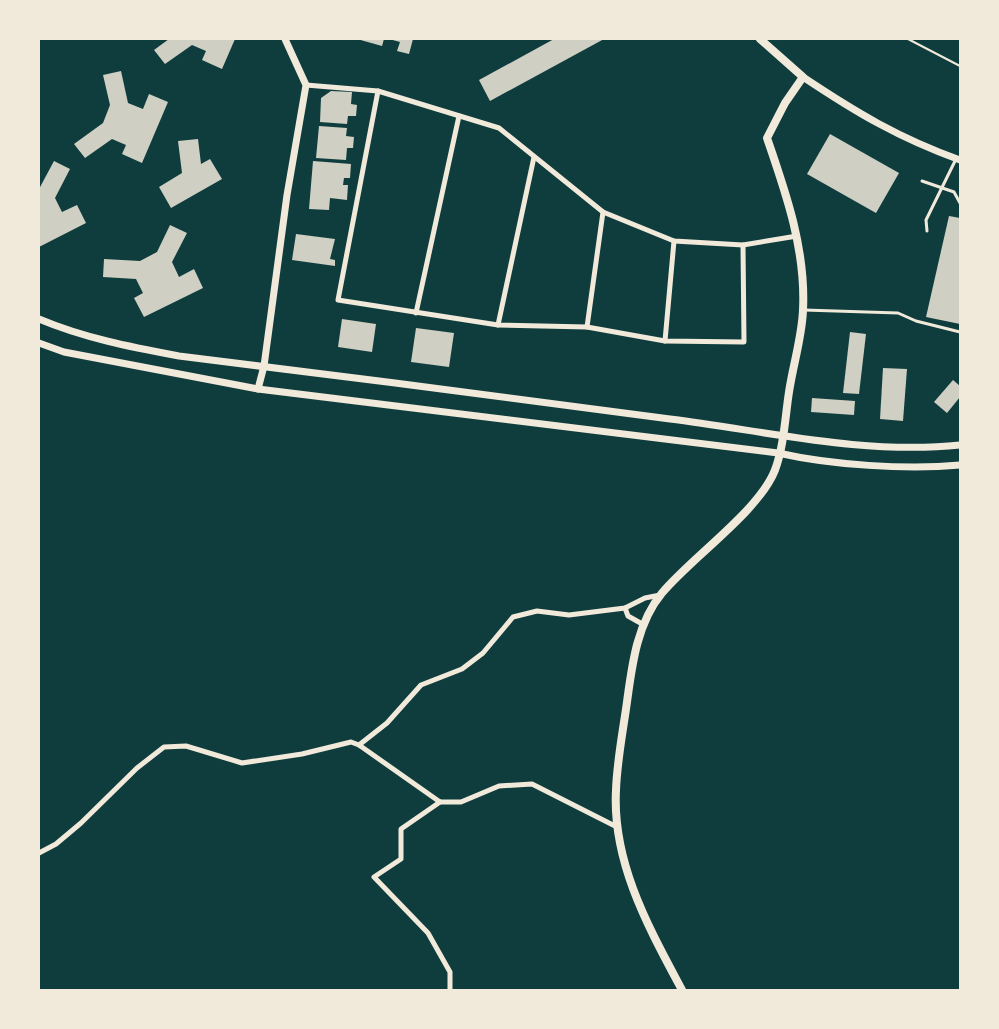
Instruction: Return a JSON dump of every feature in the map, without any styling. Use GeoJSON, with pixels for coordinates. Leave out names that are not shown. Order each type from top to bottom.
{"type":"FeatureCollection","features":[{"type":"Feature","properties":{"kind":"main road"},"geometry":{"type":"LineString","coordinates":[[682,990],[636,898],[623,856],[618,827],[616,791],[632,661],[644,624],[661,595],[690,563],[742,515],[766,486],[775,469],[782,436],[803,310],[797,236],[767,138],[785,103],[803,77],[760,39]]}},
{"type":"Feature","properties":{"kind":"street"},"geometry":{"type":"LineString","coordinates":[[258,389],[264,366],[287,195],[306,84],[285,39]]}},
{"type":"Feature","properties":{"kind":"street"},"geometry":{"type":"LineString","coordinates":[[803,77],[859,114],[915,144],[958,159]]}},
{"type":"Feature","properties":{"kind":"street"},"geometry":{"type":"LineString","coordinates":[[306,84],[378,91],[499,128],[603,212],[674,241],[743,245],[797,236]]}},
{"type":"Feature","properties":{"kind":"street"},"geometry":{"type":"LineString","coordinates":[[378,91],[338,300],[498,325],[587,327],[665,341],[744,342],[743,245]]}},
{"type":"Feature","properties":{"kind":"street"},"geometry":{"type":"LineString","coordinates":[[416,313],[459,116]]}},
{"type":"Feature","properties":{"kind":"street"},"geometry":{"type":"LineString","coordinates":[[498,325],[534,157]]}},
{"type":"Feature","properties":{"kind":"street"},"geometry":{"type":"LineString","coordinates":[[587,327],[603,212]]}},
{"type":"Feature","properties":{"kind":"street"},"geometry":{"type":"LineString","coordinates":[[665,341],[674,241]]}},
{"type":"Feature","properties":{"kind":"street"},"geometry":{"type":"LineString","coordinates":[[39,319],[66,330],[120,345],[179,356],[681,420],[782,436],[865,446],[933,448],[960,445]]}},
{"type":"Feature","properties":{"kind":"street"},"geometry":{"type":"LineString","coordinates":[[39,343],[64,352],[258,389],[778,453],[802,459],[927,468],[960,465]]}},
{"type":"Feature","properties":{"kind":"street"},"geometry":{"type":"LineString","coordinates":[[359,745],[387,722],[421,685],[462,668],[483,653],[513,617],[537,611],[569,615],[625,608],[645,598],[661,595]]}},
{"type":"Feature","properties":{"kind":"street"},"geometry":{"type":"LineString","coordinates":[[625,608],[628,616],[644,624]]}},
{"type":"Feature","properties":{"kind":"street"},"geometry":{"type":"LineString","coordinates":[[39,853],[56,844],[81,824],[115,789],[164,746],[186,746],[242,764],[302,754],[351,742],[359,745],[440,802],[461,802],[499,786],[532,784],[618,827]]}},
{"type":"Feature","properties":{"kind":"street"},"geometry":{"type":"LineString","coordinates":[[440,802],[401,830],[401,859],[374,877],[428,932],[450,972],[450,990]]}},
{"type":"Feature","properties":{"kind":"lane"},"geometry":{"type":"LineString","coordinates":[[927,231],[926,220],[958,159]]}},
{"type":"Feature","properties":{"kind":"lane"},"geometry":{"type":"LineString","coordinates":[[922,181],[954,192],[960,203]]}},
{"type":"Feature","properties":{"kind":"lane"},"geometry":{"type":"LineString","coordinates":[[803,310],[898,313],[916,321],[960,332]]}},
{"type":"Feature","properties":{"kind":"path"},"geometry":{"type":"LineString","coordinates":[[908,39],[960,66]]}},
{"type":"Feature","properties":{"kind":"building"},"geometry":{"type":"Polygon","coordinates":[[[169,39],[235,39],[222,69],[202,60],[206,51],[192,45],[165,64],[154,50],[169,39]]]}},
{"type":"Feature","properties":{"kind":"building"},"geometry":{"type":"Polygon","coordinates":[[[357,39],[384,39],[382,46],[357,39]]]}},
{"type":"Feature","properties":{"kind":"building"},"geometry":{"type":"Polygon","coordinates":[[[389,39],[413,39],[409,54],[397,51],[400,42],[389,39]]]}},
{"type":"Feature","properties":{"kind":"building"},"geometry":{"type":"Polygon","coordinates":[[[554,39],[604,39],[490,101],[479,80],[554,39]]]}},
{"type":"Feature","properties":{"kind":"building"},"geometry":{"type":"Polygon","coordinates":[[[121,71],[128,103],[143,109],[149,94],[168,102],[142,163],[122,154],[126,145],[112,139],[85,158],[74,144],[103,123],[110,105],[103,75],[121,71]]]}},
{"type":"Feature","properties":{"kind":"building"},"geometry":{"type":"Polygon","coordinates":[[[331,91],[352,92],[351,104],[357,105],[356,116],[348,116],[347,124],[320,122],[321,98],[331,91]]]}},
{"type":"Feature","properties":{"kind":"building"},"geometry":{"type":"Polygon","coordinates":[[[319,126],[347,128],[346,136],[354,137],[353,148],[347,148],[346,160],[316,158],[319,126]]]}},
{"type":"Feature","properties":{"kind":"building"},"geometry":{"type":"Polygon","coordinates":[[[830,134],[899,173],[876,213],[807,174],[830,134]]]}},
{"type":"Feature","properties":{"kind":"building"},"geometry":{"type":"Polygon","coordinates":[[[198,139],[201,164],[210,159],[222,179],[171,208],[159,187],[182,173],[178,141],[198,139]]]}},
{"type":"Feature","properties":{"kind":"building"},"geometry":{"type":"Polygon","coordinates":[[[54,161],[70,169],[55,198],[62,212],[77,205],[86,223],[39,247],[39,189],[54,161]]]}},
{"type":"Feature","properties":{"kind":"building"},"geometry":{"type":"Polygon","coordinates":[[[313,161],[351,164],[350,178],[344,178],[343,185],[348,185],[347,200],[330,198],[329,210],[309,209],[313,161]]]}},
{"type":"Feature","properties":{"kind":"building"},"geometry":{"type":"Polygon","coordinates":[[[949,216],[960,218],[960,324],[926,317],[949,216]]]}},
{"type":"Feature","properties":{"kind":"building"},"geometry":{"type":"Polygon","coordinates":[[[170,225],[187,233],[172,262],[179,277],[194,269],[203,288],[144,317],[134,298],[143,293],[136,279],[103,277],[104,259],[140,261],[157,252],[170,225]]]}},
{"type":"Feature","properties":{"kind":"building"},"geometry":{"type":"Polygon","coordinates":[[[296,234],[335,239],[330,259],[335,260],[335,266],[292,260],[296,234]]]}},
{"type":"Feature","properties":{"kind":"building"},"geometry":{"type":"Polygon","coordinates":[[[342,319],[376,324],[372,352],[338,347],[342,319]]]}},
{"type":"Feature","properties":{"kind":"building"},"geometry":{"type":"Polygon","coordinates":[[[416,328],[454,333],[449,367],[411,362],[416,328]]]}},
{"type":"Feature","properties":{"kind":"building"},"geometry":{"type":"Polygon","coordinates":[[[850,332],[866,334],[859,394],[843,393],[850,332]]]}},
{"type":"Feature","properties":{"kind":"building"},"geometry":{"type":"Polygon","coordinates":[[[883,368],[907,369],[903,421],[880,419],[883,368]]]}},
{"type":"Feature","properties":{"kind":"building"},"geometry":{"type":"Polygon","coordinates":[[[953,380],[960,386],[960,397],[947,413],[934,402],[953,380]]]}},
{"type":"Feature","properties":{"kind":"building"},"geometry":{"type":"Polygon","coordinates":[[[812,398],[855,401],[854,415],[811,412],[812,398]]]}}]}
